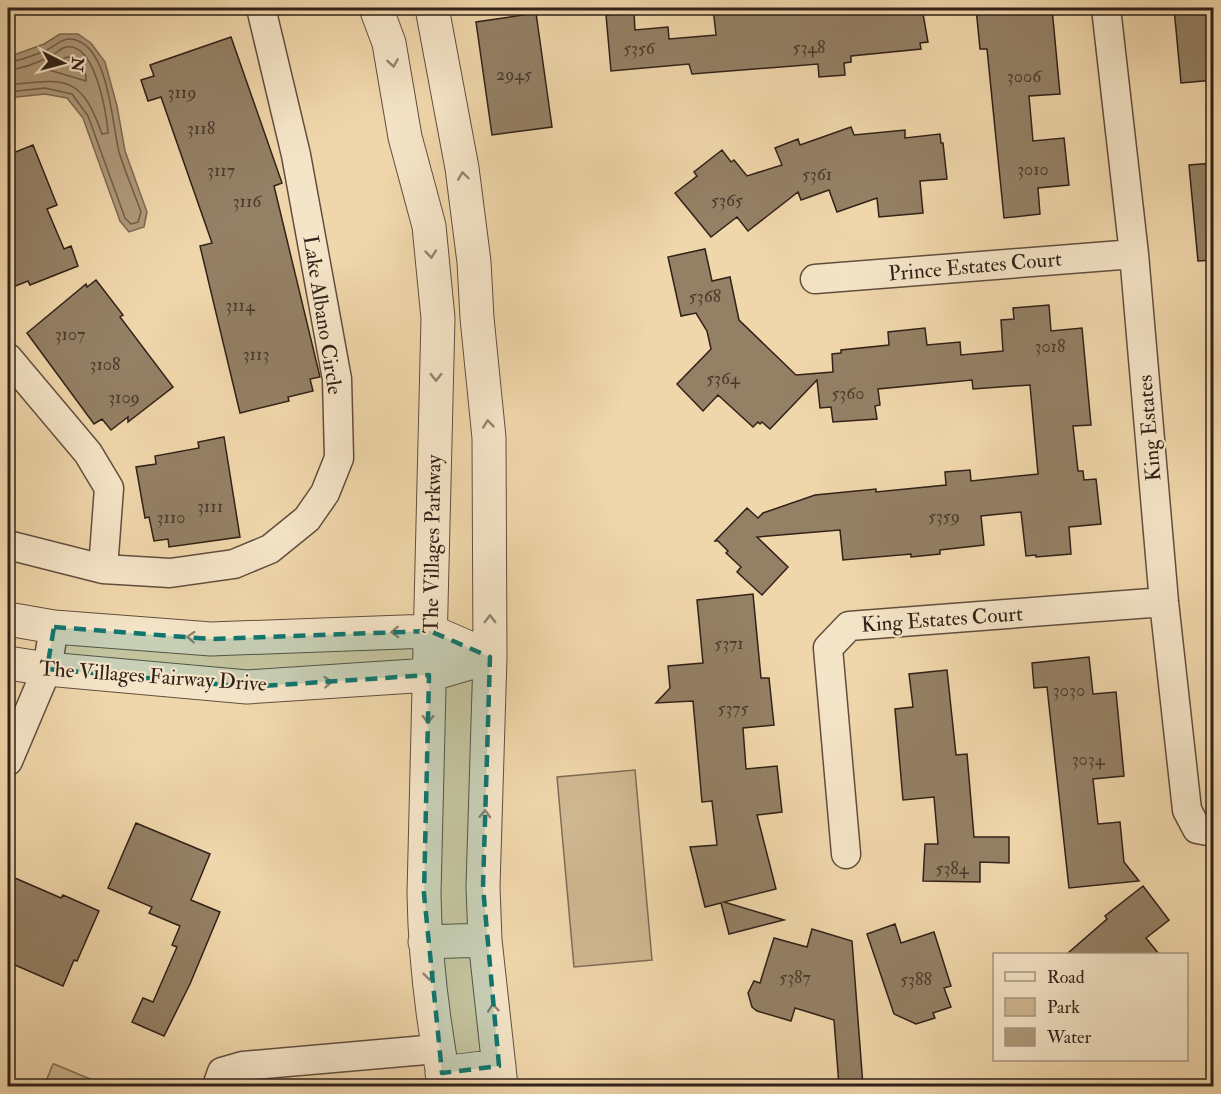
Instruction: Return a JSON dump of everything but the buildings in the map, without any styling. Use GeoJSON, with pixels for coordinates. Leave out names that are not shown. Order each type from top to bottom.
{"type":"FeatureCollection","features":[{"type":"Feature","properties":{"kind":"street","name":"Lake Albano Circle"},"geometry":{"type":"LineString","coordinates":[[8,545],[103,569],[170,573],[234,564],[270,549],[307,519],[325,493],[339,458],[338,379],[296,155],[261,8]]}},
{"type":"Feature","properties":{"kind":"street","name":"The Villages Parkway"},"geometry":{"type":"LineString","coordinates":[[376,8],[389,43],[405,137],[429,226],[438,318],[424,894],[425,942],[441,1069]]}},
{"type":"Feature","properties":{"kind":"street"},"geometry":{"type":"LineString","coordinates":[[217,1086],[222,1072],[243,1066],[441,1069],[500,1076],[485,940],[483,887],[490,657],[489,438],[474,262],[462,168],[432,8]]}},
{"type":"Feature","properties":{"kind":"street","name":"King Estates"},"geometry":{"type":"LineString","coordinates":[[1106,8],[1134,254],[1164,602],[1187,810],[1197,829],[1214,832]]}},
{"type":"Feature","properties":{"kind":"street","name":"Prince Estates Court"},"geometry":{"type":"LineString","coordinates":[[815,279],[1134,254]]}},
{"type":"Feature","properties":{"kind":"street"},"geometry":{"type":"LineString","coordinates":[[8,358],[88,453],[109,488],[103,569]]}},
{"type":"Feature","properties":{"kind":"street","name":"King Estates Court"},"geometry":{"type":"LineString","coordinates":[[846,855],[828,648],[849,626],[1164,602]]}},
{"type":"Feature","properties":{"kind":"street","name":"The Villages Fairway Drive"},"geometry":{"type":"LineString","coordinates":[[8,619],[54,627],[211,639],[430,631],[490,657]]}},
{"type":"Feature","properties":{"kind":"street"},"geometry":{"type":"LineString","coordinates":[[8,761],[47,669],[54,627]]}},
{"type":"Feature","properties":{"kind":"street","name":"The Villages Fairway Drive"},"geometry":{"type":"LineString","coordinates":[[8,663],[47,669],[247,687],[429,675],[490,657]]}},
{"type":"Feature","properties":{"kind":"street"},"geometry":{"type":"LineString","coordinates":[[425,942],[485,940]]}},
{"type":"Feature","properties":{"kind":"highlighted area"},"geometry":{"type":"Polygon","coordinates":[[[54,627],[211,639],[430,631],[490,657],[483,887],[499,1066],[442,1073],[424,894],[429,675],[247,687],[47,669],[54,627]]]}},
{"type":"Feature","properties":{"kind":"green space"},"geometry":{"type":"Polygon","coordinates":[[[635,770],[652,960],[574,967],[557,777],[635,770]]]}},
{"type":"Feature","properties":{"kind":"green space"},"geometry":{"type":"Polygon","coordinates":[[[54,1064],[107,1086],[44,1086],[54,1064]]]}},
{"type":"Feature","properties":{"kind":"water"},"geometry":{"type":"Polygon","coordinates":[[[60,34],[78,34],[91,43],[105,62],[117,106],[125,151],[147,212],[144,227],[129,232],[120,221],[83,118],[67,98],[45,94],[8,98],[8,57],[44,44],[60,34]]]}}]}
